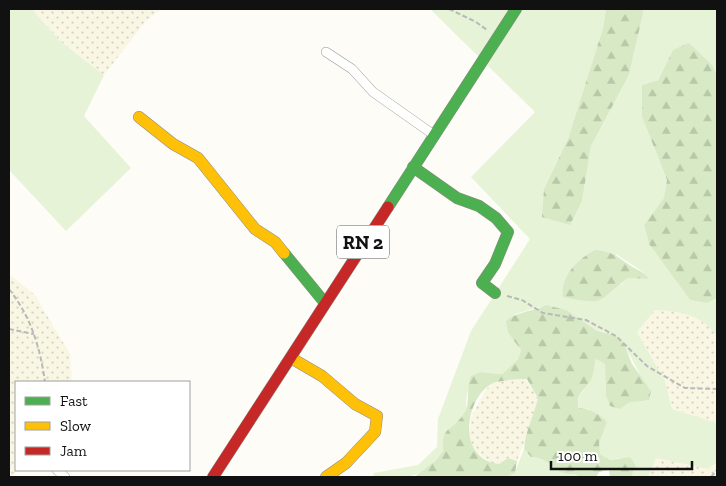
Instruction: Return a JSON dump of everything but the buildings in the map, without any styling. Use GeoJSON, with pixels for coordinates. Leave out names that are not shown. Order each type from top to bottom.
{"type":"FeatureCollection","features":[{"type":"Feature","properties":{"kind":"street","name":"RN 2"},"geometry":{"type":"LineString","coordinates":[[218,474],[325,303],[516,9]]}},
{"type":"Feature","properties":{"kind":"street"},"geometry":{"type":"LineString","coordinates":[[326,52],[352,69],[373,92],[434,134]]}},
{"type":"Feature","properties":{"kind":"street"},"geometry":{"type":"LineString","coordinates":[[139,117],[173,144],[198,158],[255,229],[275,242],[325,303]]}},
{"type":"Feature","properties":{"kind":"street"},"geometry":{"type":"LineString","coordinates":[[413,167],[457,198],[479,206],[496,218],[508,232],[494,264],[482,283],[495,293]]}},
{"type":"Feature","properties":{"kind":"street"},"geometry":{"type":"LineString","coordinates":[[291,358],[322,376],[355,404],[377,416],[375,432],[346,463],[326,477]]}},
{"type":"Feature","properties":{"kind":"path"},"geometry":{"type":"LineString","coordinates":[[449,9],[476,22],[497,38]]}},
{"type":"Feature","properties":{"kind":"path"},"geometry":{"type":"LineString","coordinates":[[9,289],[23,307],[34,334],[40,351],[45,381]]}},
{"type":"Feature","properties":{"kind":"path"},"geometry":{"type":"LineString","coordinates":[[495,293],[522,300],[544,313],[586,320],[616,336],[647,366],[685,388],[717,389]]}},
{"type":"Feature","properties":{"kind":"path"},"geometry":{"type":"LineString","coordinates":[[9,330],[34,334]]}},
{"type":"Feature","properties":{"kind":"path"},"geometry":{"type":"LineString","coordinates":[[711,477],[717,470]]}},
{"type":"Feature","properties":{"kind":"shaded area"},"geometry":{"type":"Polygon","coordinates":[[[32,9],[162,9],[146,21],[104,75],[60,41],[32,9]]]}},
{"type":"Feature","properties":{"kind":"shaded area"},"geometry":{"type":"Polygon","coordinates":[[[9,274],[35,295],[70,354],[72,381],[15,381],[15,471],[17,471],[12,477],[9,477],[9,274]]]}},
{"type":"Feature","properties":{"kind":"shaded area"},"geometry":{"type":"Polygon","coordinates":[[[655,310],[683,311],[708,324],[717,336],[717,423],[672,409],[665,381],[637,332],[655,310]]]}},
{"type":"Feature","properties":{"kind":"shaded area"},"geometry":{"type":"Polygon","coordinates":[[[527,379],[534,388],[538,398],[534,418],[517,461],[508,458],[499,464],[491,463],[473,449],[469,439],[471,417],[486,389],[495,382],[527,379]]]}},
{"type":"Feature","properties":{"kind":"shaded area"},"geometry":{"type":"Polygon","coordinates":[[[655,458],[708,469],[717,462],[717,477],[648,477],[655,458]]]}},
{"type":"Feature","properties":{"kind":"green space"},"geometry":{"type":"Polygon","coordinates":[[[9,9],[32,9],[60,41],[104,75],[84,116],[131,168],[66,231],[9,170],[9,9]]]}},
{"type":"Feature","properties":{"kind":"green space"},"geometry":{"type":"Polygon","coordinates":[[[430,9],[606,9],[603,28],[568,139],[544,189],[582,201],[591,146],[629,75],[644,9],[717,9],[717,76],[713,66],[673,50],[658,80],[642,85],[642,117],[667,180],[665,198],[644,225],[649,244],[690,300],[707,303],[717,298],[717,336],[704,323],[690,316],[682,313],[655,310],[637,332],[665,381],[672,409],[717,423],[717,462],[708,469],[656,458],[648,477],[631,477],[636,466],[620,458],[610,460],[600,454],[589,409],[578,408],[580,395],[592,378],[596,359],[605,364],[606,396],[610,406],[648,400],[642,381],[629,354],[615,339],[566,311],[545,306],[515,314],[508,333],[521,350],[518,359],[502,374],[480,372],[470,387],[466,399],[465,413],[445,433],[443,451],[427,468],[412,476],[373,477],[374,473],[418,465],[437,447],[438,419],[471,331],[530,239],[471,177],[535,112],[430,9]],[[616,254],[620,285],[628,278],[649,279],[646,275],[616,254]]]}},
{"type":"Feature","properties":{"kind":"green space"},"geometry":{"type":"Polygon","coordinates":[[[606,9],[644,9],[629,75],[591,146],[582,201],[570,225],[542,217],[544,189],[568,139],[603,28],[606,9]]]}},
{"type":"Feature","properties":{"kind":"green space"},"geometry":{"type":"Polygon","coordinates":[[[689,43],[713,66],[717,76],[717,298],[707,303],[690,300],[649,244],[644,225],[664,198],[667,180],[642,117],[642,85],[658,80],[673,50],[689,43]]]}},
{"type":"Feature","properties":{"kind":"green space"},"geometry":{"type":"Polygon","coordinates":[[[595,250],[614,255],[643,273],[649,279],[628,278],[600,300],[587,301],[563,297],[564,282],[567,275],[582,258],[595,250]]]}},
{"type":"Feature","properties":{"kind":"green space"},"geometry":{"type":"Polygon","coordinates":[[[546,305],[566,310],[596,330],[616,336],[624,344],[632,364],[651,391],[649,400],[628,403],[620,409],[610,406],[606,396],[605,364],[596,359],[591,380],[579,398],[578,408],[594,412],[607,422],[599,443],[600,454],[610,460],[630,457],[636,466],[631,477],[610,477],[609,470],[599,472],[596,477],[578,477],[576,474],[562,473],[544,460],[531,457],[524,449],[538,398],[527,379],[496,382],[486,388],[478,397],[472,410],[469,424],[470,438],[475,450],[484,459],[499,464],[508,458],[517,461],[515,473],[506,477],[414,477],[435,461],[443,451],[445,433],[459,420],[465,411],[471,376],[480,372],[502,374],[518,359],[521,350],[508,333],[506,321],[515,315],[546,305]]]}},
{"type":"Feature","properties":{"kind":"green space"},"geometry":{"type":"Polygon","coordinates":[[[524,449],[531,457],[544,461],[563,473],[576,474],[578,477],[506,477],[515,472],[524,449]]]}},
{"type":"Feature","properties":{"kind":"traffic: fast"},"geometry":{"type":"LineString","coordinates":[[388,207],[516,9]]}},
{"type":"Feature","properties":{"kind":"traffic: fast"},"geometry":{"type":"LineString","coordinates":[[413,167],[457,198],[479,206],[496,218],[508,232],[495,264],[482,283],[495,293]]}},
{"type":"Feature","properties":{"kind":"traffic: fast"},"geometry":{"type":"LineString","coordinates":[[284,253],[325,303]]}},
{"type":"Feature","properties":{"kind":"traffic: slow"},"geometry":{"type":"LineString","coordinates":[[139,117],[173,144],[198,158],[255,229],[275,242],[284,253]]}},
{"type":"Feature","properties":{"kind":"traffic: slow"},"geometry":{"type":"LineString","coordinates":[[291,358],[322,376],[355,404],[377,416],[375,432],[346,463],[326,477]]}},
{"type":"Feature","properties":{"kind":"traffic: jam"},"geometry":{"type":"LineString","coordinates":[[213,477],[388,207]]}}]}
